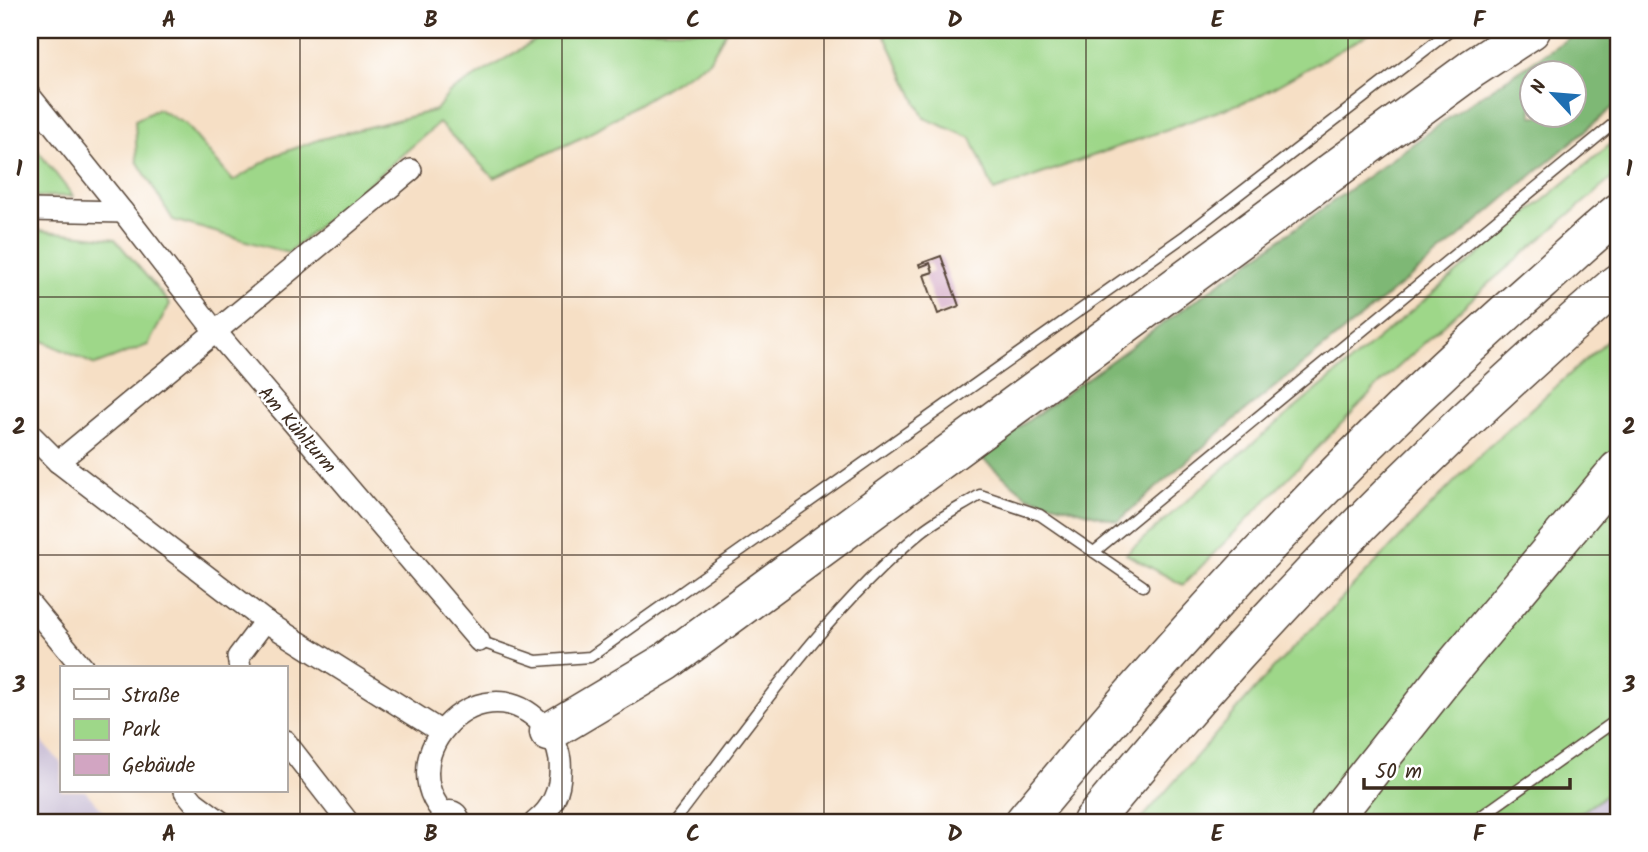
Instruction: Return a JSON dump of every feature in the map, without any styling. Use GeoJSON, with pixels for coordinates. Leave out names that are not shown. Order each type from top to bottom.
{"type":"FeatureCollection","features":[{"type":"Feature","properties":{"kind":"highway"},"geometry":{"type":"LineString","coordinates":[[549,732],[666,662],[1473,68],[1531,30]]}},
{"type":"Feature","properties":{"kind":"highway"},"geometry":{"type":"LineString","coordinates":[[1024,822],[1184,634],[1349,459],[1481,333],[1618,213]]}},
{"type":"Feature","properties":{"kind":"highway"},"geometry":{"type":"LineString","coordinates":[[1092,822],[1241,649],[1349,536],[1455,431],[1618,283]]}},
{"type":"Feature","properties":{"kind":"highway"},"geometry":{"type":"LineString","coordinates":[[1331,822],[1444,678],[1618,470]]}},
{"type":"Feature","properties":{"kind":"street","name":"Am Kühlturm"},"geometry":{"type":"LineString","coordinates":[[30,96],[215,331],[479,641]]}},
{"type":"Feature","properties":{"kind":"street"},"geometry":{"type":"LineString","coordinates":[[58,462],[411,170]]}},
{"type":"Feature","properties":{"kind":"street"},"geometry":{"type":"LineString","coordinates":[[30,210],[123,212]]}},
{"type":"Feature","properties":{"kind":"street"},"geometry":{"type":"LineString","coordinates":[[30,434],[58,462],[265,621],[440,732]]}},
{"type":"Feature","properties":{"kind":"street"},"geometry":{"type":"LineString","coordinates":[[30,604],[81,666]]}},
{"type":"Feature","properties":{"kind":"street"},"geometry":{"type":"LineString","coordinates":[[240,666],[238,657],[265,621]]}},
{"type":"Feature","properties":{"kind":"street"},"geometry":{"type":"LineString","coordinates":[[450,822],[437,805],[429,787],[431,749],[440,732],[455,716],[473,706],[495,703],[516,707],[534,716],[549,732],[559,752],[561,775],[556,797],[544,816],[535,822]]}},
{"type":"Feature","properties":{"kind":"street"},"geometry":{"type":"LineString","coordinates":[[287,744],[348,822]]}},
{"type":"Feature","properties":{"kind":"street"},"geometry":{"type":"LineString","coordinates":[[186,792],[194,802],[221,822]]}},
{"type":"Feature","properties":{"kind":"lane"},"geometry":{"type":"LineString","coordinates":[[479,641],[536,660],[590,657],[1186,235],[1451,30]]}},
{"type":"Feature","properties":{"kind":"lane"},"geometry":{"type":"LineString","coordinates":[[1094,552],[1618,120]]}},
{"type":"Feature","properties":{"kind":"lane"},"geometry":{"type":"LineString","coordinates":[[674,822],[794,665],[842,608],[922,531],[980,495],[1040,515],[1143,586]]}},
{"type":"Feature","properties":{"kind":"lane"},"geometry":{"type":"LineString","coordinates":[[1473,822],[1618,719]]}},
{"type":"Feature","properties":{"kind":"shaded area"},"geometry":{"type":"Polygon","coordinates":[[[30,727],[60,762],[60,792],[86,792],[113,822],[30,822],[30,727]]]}},
{"type":"Feature","properties":{"kind":"shaded area"},"geometry":{"type":"Polygon","coordinates":[[[1618,787],[1618,822],[1567,822],[1618,787]]]}},
{"type":"Feature","properties":{"kind":"green space"},"geometry":{"type":"Polygon","coordinates":[[[552,30],[727,30],[709,61],[585,136],[494,178],[439,123],[288,253],[173,220],[137,161],[135,120],[158,109],[185,124],[233,181],[276,155],[321,139],[436,110],[449,93],[552,30]]]}},
{"type":"Feature","properties":{"kind":"green space"},"geometry":{"type":"Polygon","coordinates":[[[882,30],[1376,30],[1255,98],[994,191],[971,138],[924,118],[882,30]]]}},
{"type":"Feature","properties":{"kind":"green space"},"geometry":{"type":"Polygon","coordinates":[[[1581,30],[1618,30],[1618,103],[1588,128],[1588,60],[1535,60],[1581,30]]]}},
{"type":"Feature","properties":{"kind":"green space"},"geometry":{"type":"Polygon","coordinates":[[[1518,71],[1518,130],[1586,130],[1433,259],[1240,415],[1118,521],[1027,496],[979,456],[1464,107],[1518,71]]]}},
{"type":"Feature","properties":{"kind":"green space"},"geometry":{"type":"Polygon","coordinates":[[[1618,138],[1618,173],[1488,284],[1380,384],[1183,585],[1126,554],[1232,461],[1618,138]]]}},
{"type":"Feature","properties":{"kind":"green space"},"geometry":{"type":"Polygon","coordinates":[[[30,141],[73,196],[30,197],[30,141]]]}},
{"type":"Feature","properties":{"kind":"green space"},"geometry":{"type":"Polygon","coordinates":[[[30,229],[115,239],[170,304],[148,345],[95,365],[30,335],[30,229]]]}},
{"type":"Feature","properties":{"kind":"green space"},"geometry":{"type":"Polygon","coordinates":[[[1618,331],[1618,787],[1567,822],[1139,822],[1271,671],[1485,450],[1618,331]]]}},
{"type":"Feature","properties":{"kind":"building"},"geometry":{"type":"Polygon","coordinates":[[[941,256],[959,306],[938,314],[924,275],[933,272],[930,263],[920,267],[919,264],[941,256]]]}}]}
